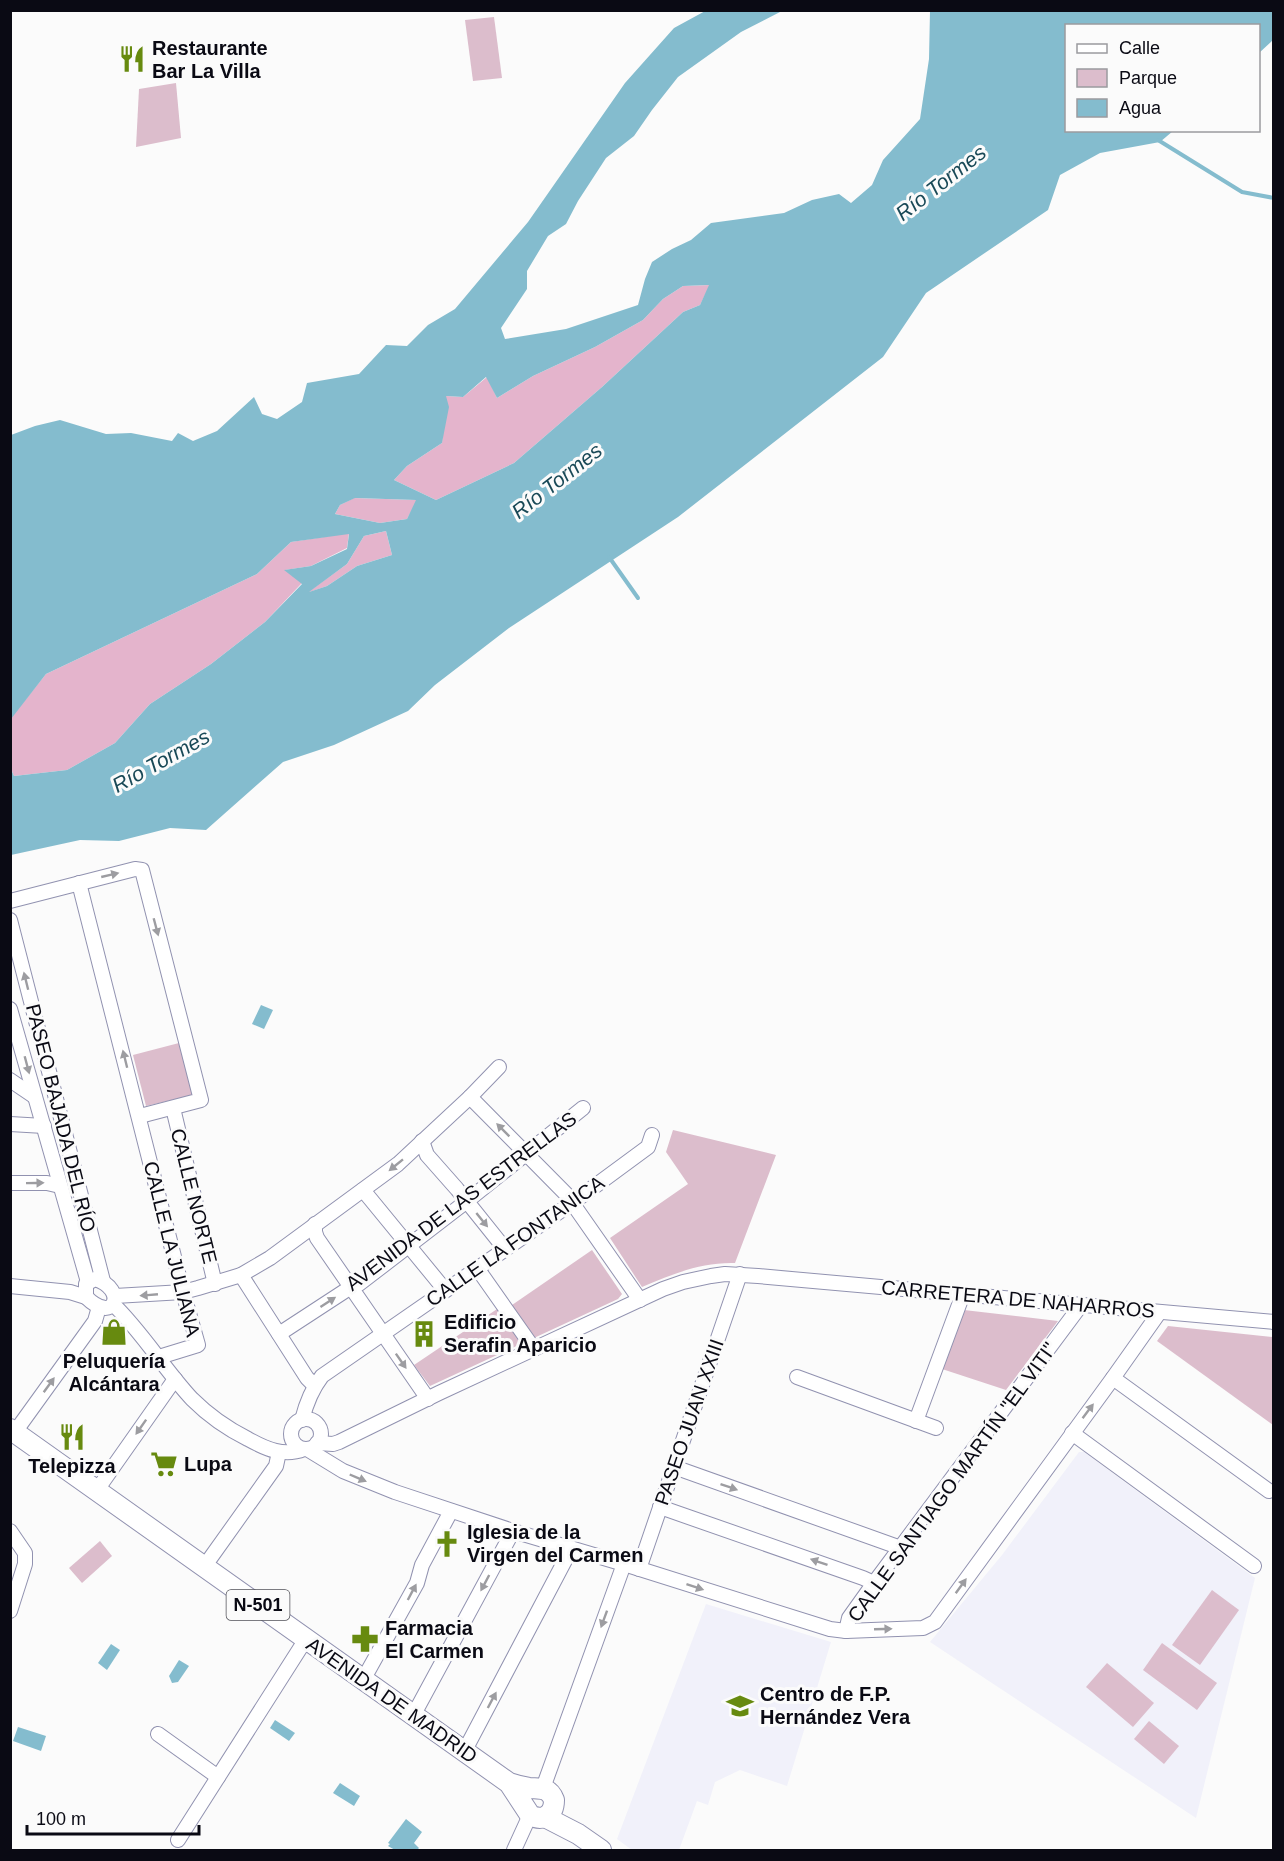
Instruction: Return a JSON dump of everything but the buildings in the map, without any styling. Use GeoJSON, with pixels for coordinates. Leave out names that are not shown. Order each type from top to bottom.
{"type":"FeatureCollection","features":[{"type":"Feature","properties":{"kind":"highway","name":"AVENIDA DE MADRID"},"geometry":{"type":"LineString","coordinates":[[13,1431],[538,1803]]}},
{"type":"Feature","properties":{"kind":"highway"},"geometry":{"type":"LineString","coordinates":[[538,1803],[601,1851]]}},
{"type":"Feature","properties":{"kind":"street"},"geometry":{"type":"LineString","coordinates":[[10,901],[142,870],[201,1100],[140,1116]]}},
{"type":"Feature","properties":{"kind":"street","name":"CALLE LA JULIANA"},"geometry":{"type":"LineString","coordinates":[[79,883],[198,1345],[159,1357]]}},
{"type":"Feature","properties":{"kind":"street","name":"PASEO BAJADA DEL RÍO"},"geometry":{"type":"LineString","coordinates":[[10,920],[104,1281]]}},
{"type":"Feature","properties":{"kind":"street","name":"PASEO BAJADA DEL RÍO"},"geometry":{"type":"LineString","coordinates":[[10,1009],[87,1288]]}},
{"type":"Feature","properties":{"kind":"street"},"geometry":{"type":"LineString","coordinates":[[87,1288],[99,1307],[105,1310],[114,1300],[183,1292],[241,1275],[270,1258],[398,1164],[499,1067]]}},
{"type":"Feature","properties":{"kind":"street"},"geometry":{"type":"LineString","coordinates":[[10,1080],[35,1097]]}},
{"type":"Feature","properties":{"kind":"street"},"geometry":{"type":"LineString","coordinates":[[470,1097],[566,1194],[640,1299]]}},
{"type":"Feature","properties":{"kind":"street","name":"CALLE NORTE"},"geometry":{"type":"LineString","coordinates":[[173,1108],[215,1284]]}},
{"type":"Feature","properties":{"kind":"street","name":"AVENIDA DE LAS ESTRELLAS"},"geometry":{"type":"LineString","coordinates":[[279,1334],[359,1284],[583,1108]]}},
{"type":"Feature","properties":{"kind":"street"},"geometry":{"type":"LineString","coordinates":[[10,1124],[44,1126]]}},
{"type":"Feature","properties":{"kind":"street","name":"CALLE LA FONTANICA"},"geometry":{"type":"LineString","coordinates":[[291,1434],[294,1425],[302,1420],[315,1386],[322,1376],[648,1148],[652,1136]]}},
{"type":"Feature","properties":{"kind":"street"},"geometry":{"type":"LineString","coordinates":[[422,1141],[427,1155],[506,1249]]}},
{"type":"Feature","properties":{"kind":"street"},"geometry":{"type":"LineString","coordinates":[[10,1184],[47,1183],[60,1186]]}},
{"type":"Feature","properties":{"kind":"street"},"geometry":{"type":"LineString","coordinates":[[363,1190],[445,1290]]}},
{"type":"Feature","properties":{"kind":"street"},"geometry":{"type":"LineString","coordinates":[[315,1224],[317,1238],[428,1399]]}},
{"type":"Feature","properties":{"kind":"street"},"geometry":{"type":"LineString","coordinates":[[477,1268],[534,1349]]}},
{"type":"Feature","properties":{"kind":"street","name":"CARRETERA DE NAHARROS"},"geometry":{"type":"LineString","coordinates":[[312,1442],[334,1434],[349,1437],[640,1299],[683,1282],[711,1275],[740,1274],[1274,1322]]}},
{"type":"Feature","properties":{"kind":"street","name":"PASEO JUAN XXIII"},"geometry":{"type":"LineString","coordinates":[[639,1569],[740,1274]]}},
{"type":"Feature","properties":{"kind":"street"},"geometry":{"type":"LineString","coordinates":[[241,1275],[307,1378],[315,1386]]}},
{"type":"Feature","properties":{"kind":"street"},"geometry":{"type":"LineString","coordinates":[[12,1279],[70,1292],[87,1288],[95,1279],[104,1281],[112,1288],[114,1300],[175,1380],[194,1401],[212,1416],[234,1432],[261,1446],[279,1452],[296,1452],[312,1442]]}},
{"type":"Feature","properties":{"kind":"street"},"geometry":{"type":"LineString","coordinates":[[916,1421],[963,1294]]}},
{"type":"Feature","properties":{"kind":"street","name":"CALLE SANTIAGO MARTÍN \"EL VITI\""},"geometry":{"type":"LineString","coordinates":[[846,1631],[849,1618],[874,1583],[1081,1305]]}},
{"type":"Feature","properties":{"kind":"street"},"geometry":{"type":"LineString","coordinates":[[13,1431],[94,1321],[99,1307]]}},
{"type":"Feature","properties":{"kind":"street"},"geometry":{"type":"LineString","coordinates":[[302,1420],[313,1421],[312,1442],[325,1461],[395,1492],[513,1532],[624,1564],[830,1629],[846,1631],[922,1628],[935,1622],[1159,1312]]}},
{"type":"Feature","properties":{"kind":"street"},"geometry":{"type":"LineString","coordinates":[[797,1377],[936,1428]]}},
{"type":"Feature","properties":{"kind":"street"},"geometry":{"type":"LineString","coordinates":[[1113,1378],[1269,1491]]}},
{"type":"Feature","properties":{"kind":"street"},"geometry":{"type":"LineString","coordinates":[[97,1491],[175,1380]]}},
{"type":"Feature","properties":{"kind":"street"},"geometry":{"type":"LineString","coordinates":[[1072,1432],[1254,1566]]}},
{"type":"Feature","properties":{"kind":"street"},"geometry":{"type":"LineString","coordinates":[[261,1446],[285,1440],[291,1434],[295,1444],[312,1442]]}},
{"type":"Feature","properties":{"kind":"street"},"geometry":{"type":"LineString","coordinates":[[204,1567],[276,1466],[279,1452]]}},
{"type":"Feature","properties":{"kind":"street"},"geometry":{"type":"LineString","coordinates":[[674,1467],[901,1548]]}},
{"type":"Feature","properties":{"kind":"street"},"geometry":{"type":"LineString","coordinates":[[660,1507],[874,1583]]}},
{"type":"Feature","properties":{"kind":"street"},"geometry":{"type":"LineString","coordinates":[[363,1680],[417,1583],[422,1564],[451,1511]]}},
{"type":"Feature","properties":{"kind":"street"},"geometry":{"type":"LineString","coordinates":[[10,1531],[25,1553],[25,1564],[10,1611]]}},
{"type":"Feature","properties":{"kind":"street"},"geometry":{"type":"LineString","coordinates":[[413,1716],[513,1532]]}},
{"type":"Feature","properties":{"kind":"street"},"geometry":{"type":"LineString","coordinates":[[464,1752],[571,1549]]}},
{"type":"Feature","properties":{"kind":"street"},"geometry":{"type":"LineString","coordinates":[[514,1851],[538,1803],[624,1564]]}},
{"type":"Feature","properties":{"kind":"street"},"geometry":{"type":"LineString","coordinates":[[178,1840],[306,1640]]}},
{"type":"Feature","properties":{"kind":"street"},"geometry":{"type":"LineString","coordinates":[[158,1734],[219,1777]]}},
{"type":"Feature","properties":{"kind":"shaded area"},"geometry":{"type":"Polygon","coordinates":[[[710,285],[700,305],[683,312],[602,387],[514,463],[436,500],[394,480],[407,466],[442,443],[446,396],[463,397],[487,377],[497,398],[533,376],[595,347],[643,320],[663,299],[683,286],[710,285]]]}},
{"type":"Feature","properties":{"kind":"shaded area"},"geometry":{"type":"Polygon","coordinates":[[[354,498],[417,500],[407,519],[380,523],[335,514],[340,505],[354,498]]]}},
{"type":"Feature","properties":{"kind":"shaded area"},"geometry":{"type":"Polygon","coordinates":[[[386,531],[392,555],[357,566],[327,586],[307,593],[347,564],[364,536],[386,531]]]}},
{"type":"Feature","properties":{"kind":"shaded area"},"geometry":{"type":"Polygon","coordinates":[[[349,533],[347,548],[311,566],[285,570],[302,583],[265,622],[211,664],[150,704],[115,743],[67,770],[14,776],[11,769],[10,719],[46,674],[257,574],[291,542],[349,533]]]}},
{"type":"Feature","properties":{"kind":"shaded area"},"geometry":{"type":"Polygon","coordinates":[[[1079,1452],[1084,1452],[1255,1578],[1196,1818],[930,1642],[1002,1555],[1079,1452]]]}},
{"type":"Feature","properties":{"kind":"shaded area","name":"Centro de F.P. Hernández Vera"},"geometry":{"type":"Polygon","coordinates":[[[706,1604],[831,1642],[787,1786],[740,1770],[715,1782],[708,1805],[697,1801],[679,1850],[632,1850],[617,1839],[706,1604]]]}},
{"type":"Feature","properties":{"kind":"green space"},"geometry":{"type":"Polygon","coordinates":[[[494,17],[502,78],[473,81],[465,20],[494,17]]]}},
{"type":"Feature","properties":{"kind":"green space"},"geometry":{"type":"Polygon","coordinates":[[[176,83],[181,138],[136,147],[139,89],[176,83]]]}},
{"type":"Feature","properties":{"kind":"green space"},"geometry":{"type":"Polygon","coordinates":[[[179,1043],[193,1095],[146,1106],[133,1055],[179,1043]]]}},
{"type":"Feature","properties":{"kind":"green space"},"geometry":{"type":"Polygon","coordinates":[[[673,1130],[776,1155],[735,1263],[710,1264],[676,1273],[642,1287],[610,1238],[688,1184],[666,1152],[673,1130]]]}},
{"type":"Feature","properties":{"kind":"green space"},"geometry":{"type":"Polygon","coordinates":[[[592,1250],[622,1294],[618,1299],[430,1386],[414,1365],[509,1301],[512,1305],[592,1250]]]}},
{"type":"Feature","properties":{"kind":"green space"},"geometry":{"type":"Polygon","coordinates":[[[964,1310],[1058,1321],[1006,1390],[942,1369],[964,1310]]]}},
{"type":"Feature","properties":{"kind":"green space"},"geometry":{"type":"Polygon","coordinates":[[[1168,1326],[1273,1337],[1273,1425],[1157,1341],[1168,1326]]]}},
{"type":"Feature","properties":{"kind":"green space"},"geometry":{"type":"Polygon","coordinates":[[[100,1541],[112,1556],[82,1583],[69,1568],[100,1541]]]}},
{"type":"Feature","properties":{"kind":"green space"},"geometry":{"type":"Polygon","coordinates":[[[1212,1590],[1239,1610],[1200,1665],[1172,1645],[1212,1590]]]}},
{"type":"Feature","properties":{"kind":"green space"},"geometry":{"type":"Polygon","coordinates":[[[1162,1643],[1217,1683],[1197,1710],[1143,1670],[1162,1643]]]}},
{"type":"Feature","properties":{"kind":"green space"},"geometry":{"type":"Polygon","coordinates":[[[1107,1663],[1154,1703],[1133,1727],[1086,1687],[1107,1663]]]}},
{"type":"Feature","properties":{"kind":"green space"},"geometry":{"type":"Polygon","coordinates":[[[1149,1721],[1179,1746],[1164,1764],[1134,1739],[1149,1721]]]}},
{"type":"Feature","properties":{"kind":"water","name":"Río Tormes"},"geometry":{"type":"Polygon","coordinates":[[[707,10],[782,11],[741,32],[678,77],[634,136],[606,158],[566,224],[548,236],[527,271],[527,289],[501,328],[505,339],[566,329],[638,305],[652,262],[691,240],[711,223],[784,213],[812,200],[839,194],[851,203],[872,185],[883,160],[920,119],[929,59],[930,11],[1273,11],[1273,40],[1260,52],[1260,24],[1065,24],[1065,132],[1172,132],[1160,142],[1100,153],[1060,175],[1048,210],[926,293],[883,357],[678,517],[509,628],[435,685],[408,711],[334,745],[283,762],[206,830],[170,828],[119,841],[80,840],[11,855],[11,769],[14,776],[67,770],[115,743],[150,704],[211,664],[265,622],[302,584],[284,570],[311,566],[347,549],[349,534],[291,542],[257,574],[46,674],[11,719],[11,435],[60,420],[106,434],[131,433],[172,441],[178,433],[193,441],[217,431],[254,397],[262,414],[277,419],[302,402],[307,383],[359,374],[386,345],[407,346],[428,325],[455,309],[528,222],[625,83],[674,28],[707,10]],[[709,285],[683,286],[663,299],[643,320],[595,347],[533,376],[497,398],[486,377],[463,397],[446,396],[449,407],[442,443],[407,466],[394,480],[436,500],[514,463],[602,387],[683,312],[700,305],[709,285]],[[355,498],[340,505],[335,514],[380,523],[407,519],[416,500],[355,498]],[[386,531],[364,536],[347,564],[309,592],[327,586],[357,566],[392,555],[386,531]]]}},
{"type":"Feature","properties":{"kind":"water"},"geometry":{"type":"Polygon","coordinates":[[[261,1005],[273,1010],[264,1029],[252,1024],[261,1005]]]}},
{"type":"Feature","properties":{"kind":"water"},"geometry":{"type":"Polygon","coordinates":[[[111,1644],[120,1650],[107,1670],[98,1663],[111,1644]]]}},
{"type":"Feature","properties":{"kind":"water"},"geometry":{"type":"Polygon","coordinates":[[[179,1660],[189,1666],[178,1682],[172,1683],[169,1676],[179,1660]]]}},
{"type":"Feature","properties":{"kind":"water"},"geometry":{"type":"Polygon","coordinates":[[[275,1720],[295,1733],[289,1741],[270,1728],[275,1720]]]}},
{"type":"Feature","properties":{"kind":"water"},"geometry":{"type":"Polygon","coordinates":[[[18,1727],[46,1736],[41,1751],[13,1741],[18,1727]]]}},
{"type":"Feature","properties":{"kind":"water"},"geometry":{"type":"Polygon","coordinates":[[[340,1783],[360,1796],[354,1806],[333,1793],[340,1783]]]}},
{"type":"Feature","properties":{"kind":"water"},"geometry":{"type":"Polygon","coordinates":[[[406,1819],[422,1832],[414,1843],[419,1848],[417,1850],[395,1850],[388,1846],[390,1844],[388,1843],[406,1819]]]}},
{"type":"Feature","properties":{"kind":"waterway"},"geometry":{"type":"LineString","coordinates":[[1158,140],[1242,192],[1274,198]]}},
{"type":"Feature","properties":{"kind":"waterway"},"geometry":{"type":"LineString","coordinates":[[609,557],[638,598]]}},
{"type":"Feature","properties":{"kind":"place","name":"Restaurante Bar La Villa"},"geometry":{"type":"Point","coordinates":[132,59]}},
{"type":"Feature","properties":{"kind":"place","name":"Peluquería Alcántara"},"geometry":{"type":"Point","coordinates":[114,1332]}},
{"type":"Feature","properties":{"kind":"place","name":"Edificio Serafin Aparicio"},"geometry":{"type":"Point","coordinates":[424,1334]}},
{"type":"Feature","properties":{"kind":"place","name":"Telepizza"},"geometry":{"type":"Point","coordinates":[72,1437]}},
{"type":"Feature","properties":{"kind":"place","name":"Lupa"},"geometry":{"type":"Point","coordinates":[164,1464]}},
{"type":"Feature","properties":{"kind":"place","name":"Iglesia de la Virgen del Carmen"},"geometry":{"type":"Point","coordinates":[447,1544]}},
{"type":"Feature","properties":{"kind":"place","name":"Farmacia El Carmen"},"geometry":{"type":"Point","coordinates":[365,1639]}},
{"type":"Feature","properties":{"kind":"place","name":"Centro de F.P. Hernández Vera"},"geometry":{"type":"Point","coordinates":[740,1706]}}]}
